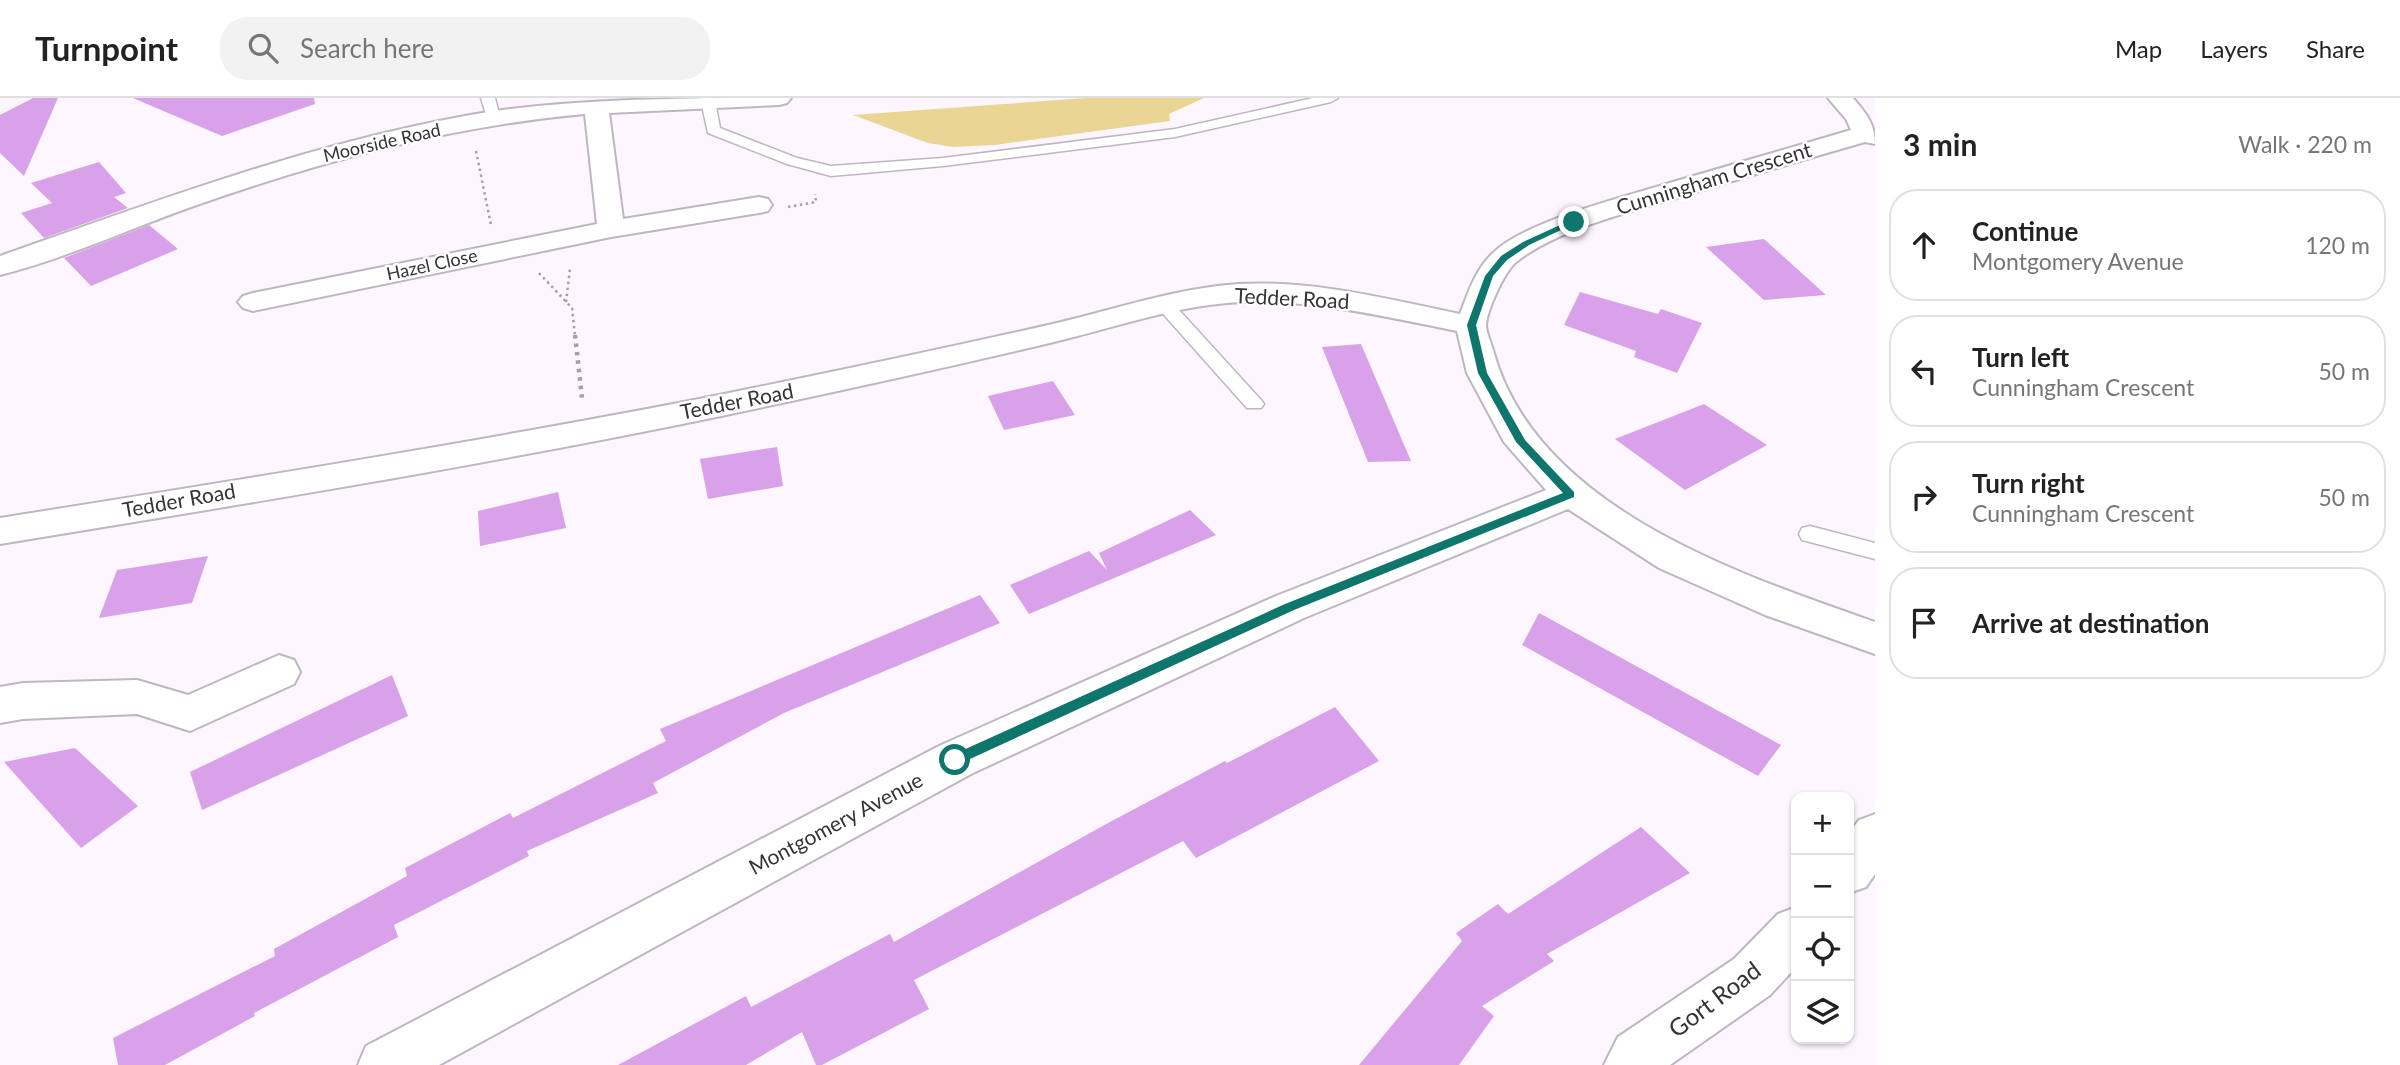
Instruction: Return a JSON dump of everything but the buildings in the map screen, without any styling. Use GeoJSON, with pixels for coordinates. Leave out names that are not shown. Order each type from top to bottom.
{"type":"FeatureCollection","features":[{"type":"Feature","properties":{"kind":"street","name":"Moorside Road"},"geometry":{"type":"LineString","coordinates":[[0,265],[256,176],[491,108],[596,107],[779,98]]}},
{"type":"Feature","properties":{"kind":"street"},"geometry":{"type":"LineString","coordinates":[[1840,98],[1870,135]]}},
{"type":"Feature","properties":{"kind":"street"},"geometry":{"type":"LineString","coordinates":[[596,107],[611,229]]}},
{"type":"Feature","properties":{"kind":"street","name":"Cunningham Crescent"},"geometry":{"type":"LineString","coordinates":[[1471,325],[1489,276],[1504,258],[1526,243],[1574,222],[1624,205],[1870,135]]}},
{"type":"Feature","properties":{"kind":"street","name":"Hazel Close"},"geometry":{"type":"LineString","coordinates":[[253,302],[611,229],[759,205]]}},
{"type":"Feature","properties":{"kind":"street","name":"Tedder Road"},"geometry":{"type":"LineString","coordinates":[[0,531],[586,432],[831,383],[1076,327],[1163,303],[1241,293],[1306,297],[1364,304],[1471,325]]}},
{"type":"Feature","properties":{"kind":"street"},"geometry":{"type":"LineString","coordinates":[[1471,325],[1483,373],[1521,442],[1571,494],[1672,558],[1779,604],[1875,638]]}},
{"type":"Feature","properties":{"kind":"street","name":"Montgomery Avenue"},"geometry":{"type":"LineString","coordinates":[[385,1065],[955,760],[1290,607],[1571,494]]}},
{"type":"Feature","properties":{"kind":"street"},"geometry":{"type":"LineString","coordinates":[[0,705],[23,701],[137,696],[191,713],[279,672]]}},
{"type":"Feature","properties":{"kind":"street"},"geometry":{"type":"LineString","coordinates":[[1854,864],[1875,835]]}},
{"type":"Feature","properties":{"kind":"street","name":"Gort Road"},"geometry":{"type":"LineString","coordinates":[[1630,1065],[1637,1056],[1752,977],[1791,936]]}},
{"type":"Feature","properties":{"kind":"lane"},"geometry":{"type":"LineString","coordinates":[[708,101],[713,130],[792,162],[831,171],[943,162],[1175,133],[1331,98]]}},
{"type":"Feature","properties":{"kind":"lane"},"geometry":{"type":"LineString","coordinates":[[1163,303],[1254,404]]}},
{"type":"Feature","properties":{"kind":"lane"},"geometry":{"type":"LineString","coordinates":[[1810,534],[1875,551]]}},
{"type":"Feature","properties":{"kind":"shaded area"},"geometry":{"type":"Polygon","coordinates":[[[1086,98],[1204,98],[1169,114],[1170,121],[995,145],[953,147],[928,143],[853,115],[1086,98]]]}},
{"type":"Feature","properties":{"kind":"route"},"geometry":{"type":"LineString","coordinates":[[955,760],[1290,607],[1571,494],[1521,442],[1483,373],[1471,325],[1489,276],[1504,258],[1526,243],[1574,222]]}}]}
